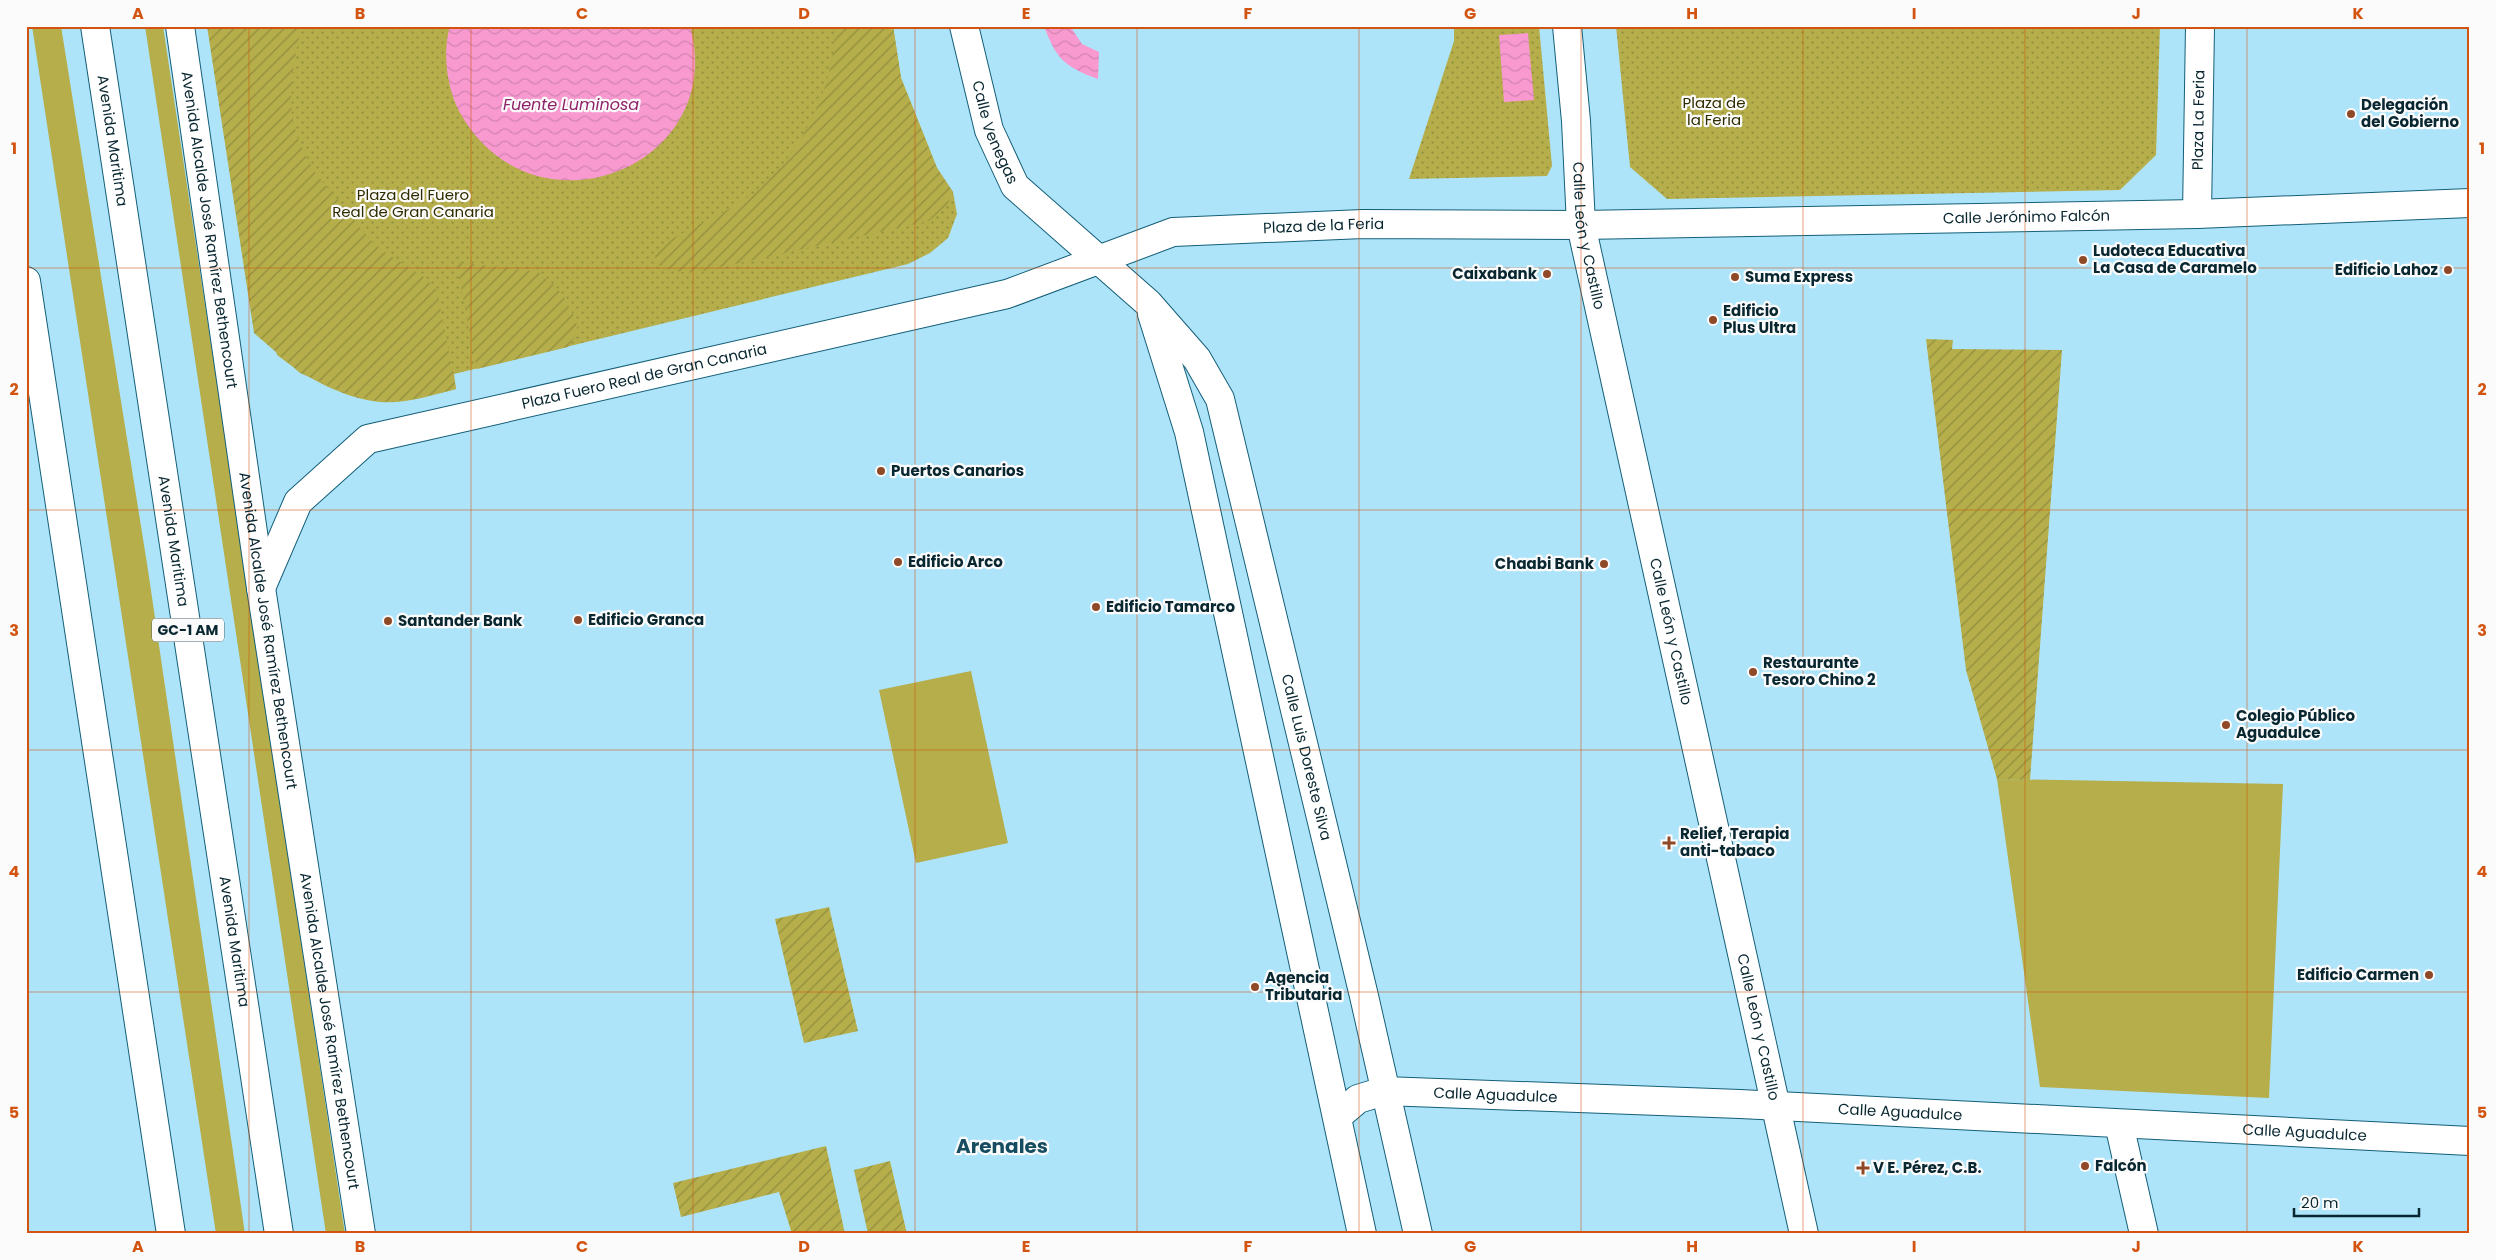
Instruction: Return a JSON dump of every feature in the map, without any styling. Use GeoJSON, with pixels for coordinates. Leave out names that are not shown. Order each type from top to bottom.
{"type":"FeatureCollection","features":[{"type":"Feature","properties":{"kind":"main road","name":"Avenida Maritima"},"geometry":{"type":"LineString","coordinates":[[95,26],[280,1234]]}},
{"type":"Feature","properties":{"kind":"main road","name":"Avenida Alcalde José Ramírez Bethencourt"},"geometry":{"type":"LineString","coordinates":[[180,26],[261,588],[361,1234]]}},
{"type":"Feature","properties":{"kind":"main road","name":"Calle Venegas"},"geometry":{"type":"LineString","coordinates":[[964,26],[989,130],[1015,186],[1101,260]]}},
{"type":"Feature","properties":{"kind":"main road","name":"Calle León y Castillo"},"geometry":{"type":"LineString","coordinates":[[1567,26],[1576,121],[1582,225],[1804,1234]]}},
{"type":"Feature","properties":{"kind":"main road","name":"Plaza La Feria"},"geometry":{"type":"LineString","coordinates":[[2197,214],[2200,26]]}},
{"type":"Feature","properties":{"kind":"main road","name":"Calle Jerónimo Falcón"},"geometry":{"type":"LineString","coordinates":[[1582,225],[2197,214],[2470,203]]}},
{"type":"Feature","properties":{"kind":"main road","name":"Plaza de la Feria"},"geometry":{"type":"LineString","coordinates":[[1101,260],[1173,232],[1363,224],[1582,225]]}},
{"type":"Feature","properties":{"kind":"main road","name":"Plaza Fuero Real de Gran Canaria"},"geometry":{"type":"LineString","coordinates":[[261,588],[298,502],[368,439],[1007,294],[1101,260]]}},
{"type":"Feature","properties":{"kind":"main road","name":"Calle Luis Doreste Silva"},"geometry":{"type":"LineString","coordinates":[[1101,260],[1148,303],[1197,358],[1220,399],[1364,996],[1384,1091],[1418,1234]]}},
{"type":"Feature","properties":{"kind":"main road"},"geometry":{"type":"LineString","coordinates":[[26,280],[171,1234]]}},
{"type":"Feature","properties":{"kind":"main road","name":"Calle Luis Doreste Silva"},"geometry":{"type":"LineString","coordinates":[[1148,303],[1189,432],[1362,1234]]}},
{"type":"Feature","properties":{"kind":"main road","name":"Calle Aguadulce"},"geometry":{"type":"LineString","coordinates":[[1338,1116],[1358,1099],[1384,1091],[1776,1106],[2470,1141]]}},
{"type":"Feature","properties":{"kind":"main road"},"geometry":{"type":"LineString","coordinates":[[2119,1124],[2144,1234]]}},
{"type":"Feature","properties":{"kind":"green space"},"geometry":{"type":"Polygon","coordinates":[[[32,26],[61,26],[148,570],[245,1234],[216,1234],[32,26]]]}},
{"type":"Feature","properties":{"kind":"green space"},"geometry":{"type":"Polygon","coordinates":[[[145,26],[163,26],[345,1234],[326,1234],[145,26]]]}},
{"type":"Feature","properties":{"kind":"green space","name":"Plaza del Fuero Real de Gran Canaria"},"geometry":{"type":"Polygon","coordinates":[[[207,26],[893,26],[901,78],[937,168],[953,192],[957,214],[948,238],[930,253],[908,264],[454,374],[456,389],[409,400],[381,402],[367,400],[339,392],[312,379],[277,355],[207,26]]]}},
{"type":"Feature","properties":{"kind":"green space"},"geometry":{"type":"Polygon","coordinates":[[[207,26],[302,26],[291,86],[293,121],[298,139],[306,157],[318,176],[368,237],[385,252],[417,272],[437,291],[456,389],[415,399],[381,402],[348,394],[300,373],[254,333],[207,26]]]}},
{"type":"Feature","properties":{"kind":"green space"},"geometry":{"type":"Polygon","coordinates":[[[834,26],[893,26],[901,78],[937,168],[953,192],[947,205],[929,221],[694,273],[681,272],[659,265],[656,261],[656,255],[660,247],[747,198],[765,184],[797,145],[821,98],[829,73],[834,26]]]}},
{"type":"Feature","properties":{"kind":"green space"},"geometry":{"type":"Polygon","coordinates":[[[1454,26],[1539,26],[1552,166],[1547,176],[1409,179],[1454,41],[1454,26]]]}},
{"type":"Feature","properties":{"kind":"green space","name":"Plaza de la Feria"},"geometry":{"type":"Polygon","coordinates":[[[1616,26],[2160,26],[2156,155],[2120,190],[1667,199],[1630,167],[1616,26]]]}},
{"type":"Feature","properties":{"kind":"green space"},"geometry":{"type":"Polygon","coordinates":[[[456,262],[538,272],[558,289],[576,320],[578,331],[568,347],[477,369],[456,262]]]}},
{"type":"Feature","properties":{"kind":"green space"},"geometry":{"type":"Polygon","coordinates":[[[1926,339],[1953,340],[1952,349],[2062,350],[2030,780],[1997,779],[1966,670],[1926,339]]]}},
{"type":"Feature","properties":{"kind":"green space"},"geometry":{"type":"Polygon","coordinates":[[[971,671],[1008,843],[916,863],[879,690],[971,671]]]}},
{"type":"Feature","properties":{"kind":"green space"},"geometry":{"type":"Polygon","coordinates":[[[1997,779],[2283,784],[2269,1098],[2040,1087],[1997,779]]]}},
{"type":"Feature","properties":{"kind":"green space"},"geometry":{"type":"Polygon","coordinates":[[[829,907],[858,1031],[804,1043],[775,919],[829,907]]]}},
{"type":"Feature","properties":{"kind":"green space"},"geometry":{"type":"Polygon","coordinates":[[[826,1146],[845,1234],[792,1234],[779,1192],[681,1217],[673,1183],[826,1146]]]}},
{"type":"Feature","properties":{"kind":"green space"},"geometry":{"type":"Polygon","coordinates":[[[890,1161],[907,1234],[868,1234],[854,1170],[890,1161]]]}},
{"type":"Feature","properties":{"kind":"water","name":"Fuente Luminosa"},"geometry":{"type":"Polygon","coordinates":[[[450,26],[690,26],[694,76],[681,118],[653,150],[616,172],[574,180],[531,174],[491,152],[459,111],[451,92],[447,70],[446,47],[450,26]]]}},
{"type":"Feature","properties":{"kind":"water"},"geometry":{"type":"Polygon","coordinates":[[[1044,26],[1070,26],[1082,44],[1099,52],[1098,79],[1077,70],[1063,60],[1053,47],[1044,26]]]}},
{"type":"Feature","properties":{"kind":"water"},"geometry":{"type":"Polygon","coordinates":[[[1528,33],[1534,100],[1504,102],[1499,35],[1528,33]]]}},
{"type":"Feature","properties":{"kind":"place","name":"Delegación del Gobierno"},"geometry":{"type":"Point","coordinates":[2351,114]}},
{"type":"Feature","properties":{"kind":"place","name":"Ludoteca Educativa La Casa de Caramelo"},"geometry":{"type":"Point","coordinates":[2083,260]}},
{"type":"Feature","properties":{"kind":"place","name":"Edificio Lahoz"},"geometry":{"type":"Point","coordinates":[2448,270]}},
{"type":"Feature","properties":{"kind":"place","name":"Caixabank"},"geometry":{"type":"Point","coordinates":[1547,274]}},
{"type":"Feature","properties":{"kind":"place","name":"Suma Express"},"geometry":{"type":"Point","coordinates":[1735,277]}},
{"type":"Feature","properties":{"kind":"place","name":"Edificio Plus Ultra"},"geometry":{"type":"Point","coordinates":[1713,320]}},
{"type":"Feature","properties":{"kind":"place","name":"Puertos Canarios"},"geometry":{"type":"Point","coordinates":[881,471]}},
{"type":"Feature","properties":{"kind":"place","name":"Edificio Arco"},"geometry":{"type":"Point","coordinates":[898,562]}},
{"type":"Feature","properties":{"kind":"place","name":"Chaabi Bank"},"geometry":{"type":"Point","coordinates":[1604,564]}},
{"type":"Feature","properties":{"kind":"place","name":"Edificio Tamarco"},"geometry":{"type":"Point","coordinates":[1096,607]}},
{"type":"Feature","properties":{"kind":"place","name":"Edificio Granca"},"geometry":{"type":"Point","coordinates":[578,620]}},
{"type":"Feature","properties":{"kind":"place","name":"Santander Bank"},"geometry":{"type":"Point","coordinates":[388,621]}},
{"type":"Feature","properties":{"kind":"place","name":"Restaurante Tesoro Chino 2"},"geometry":{"type":"Point","coordinates":[1753,672]}},
{"type":"Feature","properties":{"kind":"place","name":"Colegio Público Aguadulce"},"geometry":{"type":"Point","coordinates":[2226,725]}},
{"type":"Feature","properties":{"kind":"place","name":"Relief, Terapia anti-tabaco"},"geometry":{"type":"Point","coordinates":[1669,843]}},
{"type":"Feature","properties":{"kind":"place","name":"Edificio Carmen"},"geometry":{"type":"Point","coordinates":[2429,975]}},
{"type":"Feature","properties":{"kind":"place","name":"Agencia Tributaria"},"geometry":{"type":"Point","coordinates":[1255,987]}},
{"type":"Feature","properties":{"kind":"place","name":"Falcón"},"geometry":{"type":"Point","coordinates":[2085,1166]}},
{"type":"Feature","properties":{"kind":"place","name":"V E. Pérez, C.B."},"geometry":{"type":"Point","coordinates":[1863,1168]}},
{"type":"Feature","properties":{"kind":"district","name":"Arenales"},"geometry":{"type":"Point","coordinates":[1002,1146]}}]}
